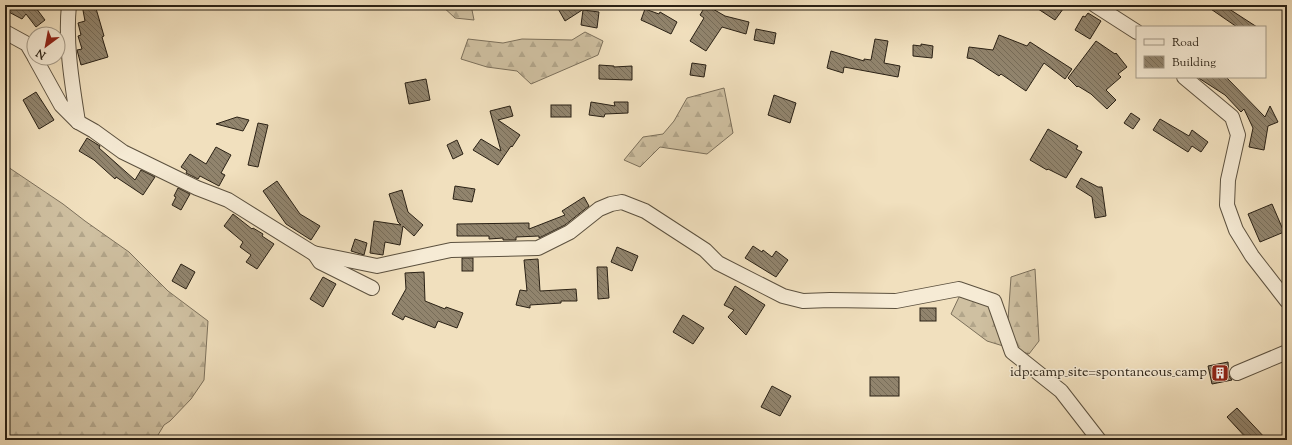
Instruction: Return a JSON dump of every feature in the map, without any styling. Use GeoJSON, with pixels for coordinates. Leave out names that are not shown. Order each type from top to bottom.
{"type":"FeatureCollection","features":[{"type":"Feature","properties":{"kind":"street"},"geometry":{"type":"LineString","coordinates":[[69,5],[68,19],[71,74],[78,122]]}},
{"type":"Feature","properties":{"kind":"street"},"geometry":{"type":"LineString","coordinates":[[1095,5],[1136,31]]}},
{"type":"Feature","properties":{"kind":"street"},"geometry":{"type":"LineString","coordinates":[[5,32],[26,43]]}},
{"type":"Feature","properties":{"kind":"street"},"geometry":{"type":"LineString","coordinates":[[39,66],[61,106],[78,122],[94,131],[123,152],[197,188],[228,200],[313,253],[320,262],[372,288]]}},
{"type":"Feature","properties":{"kind":"street"},"geometry":{"type":"LineString","coordinates":[[1185,78],[1232,117],[1238,135],[1228,180],[1227,205],[1236,230],[1252,256],[1287,300]]}},
{"type":"Feature","properties":{"kind":"street"},"geometry":{"type":"LineString","coordinates":[[313,253],[377,266],[451,250],[538,248],[570,232],[599,209],[611,204],[622,202],[645,211],[705,250],[718,263],[783,296],[803,301],[896,301],[959,288],[994,301],[1012,352],[1061,391],[1099,440]]}},
{"type":"Feature","properties":{"kind":"street"},"geometry":{"type":"LineString","coordinates":[[1238,373],[1287,352]]}},
{"type":"Feature","properties":{"kind":"green space"},"geometry":{"type":"Polygon","coordinates":[[[441,5],[471,5],[474,20],[455,18],[441,5]]]}},
{"type":"Feature","properties":{"kind":"green space"},"geometry":{"type":"Polygon","coordinates":[[[585,32],[603,41],[598,55],[531,84],[517,71],[487,67],[461,59],[468,39],[503,43],[522,39],[572,40],[585,32]]]}},
{"type":"Feature","properties":{"kind":"green space"},"geometry":{"type":"Polygon","coordinates":[[[724,88],[733,133],[707,154],[660,147],[640,167],[624,160],[643,137],[663,134],[674,121],[687,98],[724,88]]]}},
{"type":"Feature","properties":{"kind":"green space"},"geometry":{"type":"Polygon","coordinates":[[[5,165],[63,204],[129,252],[168,291],[208,321],[204,380],[191,399],[170,421],[164,425],[155,440],[5,440],[5,165]]]}},
{"type":"Feature","properties":{"kind":"green space"},"geometry":{"type":"Polygon","coordinates":[[[1035,269],[1039,341],[1029,354],[987,341],[951,314],[960,295],[983,299],[1008,320],[1011,277],[1035,269]]]}},
{"type":"Feature","properties":{"kind":"building"},"geometry":{"type":"Polygon","coordinates":[[[5,5],[31,5],[30,7],[34,9],[36,8],[45,20],[35,26],[26,14],[22,19],[5,10],[5,5]]]}},
{"type":"Feature","properties":{"kind":"building"},"geometry":{"type":"Polygon","coordinates":[[[82,5],[95,5],[104,36],[102,37],[108,57],[81,65],[77,50],[82,49],[78,36],[81,35],[78,23],[85,21],[82,5]]]}},
{"type":"Feature","properties":{"kind":"building"},"geometry":{"type":"Polygon","coordinates":[[[556,5],[590,5],[565,21],[556,5]]]}},
{"type":"Feature","properties":{"kind":"building"},"geometry":{"type":"Polygon","coordinates":[[[706,5],[725,16],[749,22],[746,34],[722,27],[706,51],[690,41],[704,18],[700,15],[706,5]]]}},
{"type":"Feature","properties":{"kind":"building"},"geometry":{"type":"Polygon","coordinates":[[[1032,5],[1066,5],[1055,20],[1032,5]]]}},
{"type":"Feature","properties":{"kind":"building"},"geometry":{"type":"Polygon","coordinates":[[[1205,5],[1223,5],[1255,26],[1236,26],[1205,5]]]}},
{"type":"Feature","properties":{"kind":"building"},"geometry":{"type":"Polygon","coordinates":[[[645,9],[659,14],[660,12],[677,22],[671,34],[641,20],[645,9]]]}},
{"type":"Feature","properties":{"kind":"building"},"geometry":{"type":"Polygon","coordinates":[[[583,10],[599,12],[597,28],[581,25],[583,10]]]}},
{"type":"Feature","properties":{"kind":"building"},"geometry":{"type":"Polygon","coordinates":[[[1088,13],[1101,21],[1090,39],[1075,30],[1083,16],[1085,17],[1088,13]]]}},
{"type":"Feature","properties":{"kind":"building"},"geometry":{"type":"Polygon","coordinates":[[[756,29],[776,33],[774,44],[754,40],[756,29]]]}},
{"type":"Feature","properties":{"kind":"building"},"geometry":{"type":"Polygon","coordinates":[[[999,35],[1027,46],[1030,42],[1072,69],[1065,79],[1044,63],[1026,91],[1001,74],[999,76],[973,59],[967,58],[969,47],[993,50],[999,35]]]}},
{"type":"Feature","properties":{"kind":"building"},"geometry":{"type":"Polygon","coordinates":[[[875,39],[888,41],[884,63],[900,66],[898,77],[844,67],[843,73],[827,68],[831,51],[864,61],[864,59],[871,60],[875,39]]]}},
{"type":"Feature","properties":{"kind":"building"},"geometry":{"type":"Polygon","coordinates":[[[1096,41],[1115,54],[1116,53],[1127,67],[1118,74],[1121,77],[1106,90],[1116,100],[1107,109],[1091,94],[1078,86],[1077,87],[1068,78],[1096,41]]]}},
{"type":"Feature","properties":{"kind":"building"},"geometry":{"type":"Polygon","coordinates":[[[921,44],[933,46],[932,58],[913,56],[913,45],[921,46],[921,44]]]}},
{"type":"Feature","properties":{"kind":"building"},"geometry":{"type":"Polygon","coordinates":[[[692,63],[706,65],[704,77],[690,75],[692,63]]]}},
{"type":"Feature","properties":{"kind":"building"},"geometry":{"type":"Polygon","coordinates":[[[599,65],[614,67],[632,66],[632,80],[599,79],[599,65]]]}},
{"type":"Feature","properties":{"kind":"building"},"geometry":{"type":"Polygon","coordinates":[[[1199,78],[1227,78],[1265,117],[1270,106],[1278,122],[1268,126],[1264,150],[1249,147],[1253,128],[1244,109],[1241,112],[1225,95],[1199,78]]]}},
{"type":"Feature","properties":{"kind":"building"},"geometry":{"type":"Polygon","coordinates":[[[426,79],[430,100],[409,104],[405,83],[426,79]]]}},
{"type":"Feature","properties":{"kind":"building"},"geometry":{"type":"Polygon","coordinates":[[[36,92],[54,120],[39,129],[23,100],[36,92]]]}},
{"type":"Feature","properties":{"kind":"building"},"geometry":{"type":"Polygon","coordinates":[[[774,95],[796,103],[790,123],[768,115],[774,95]]]}},
{"type":"Feature","properties":{"kind":"building"},"geometry":{"type":"Polygon","coordinates":[[[591,102],[615,106],[614,102],[628,102],[628,113],[605,114],[604,117],[589,115],[591,102]]]}},
{"type":"Feature","properties":{"kind":"building"},"geometry":{"type":"Polygon","coordinates":[[[551,105],[571,105],[571,117],[551,117],[551,105]]]}},
{"type":"Feature","properties":{"kind":"building"},"geometry":{"type":"Polygon","coordinates":[[[510,106],[513,116],[498,120],[520,135],[498,165],[473,150],[481,139],[501,151],[490,111],[510,106]]]}},
{"type":"Feature","properties":{"kind":"building"},"geometry":{"type":"Polygon","coordinates":[[[1131,113],[1140,119],[1133,129],[1124,123],[1131,113]]]}},
{"type":"Feature","properties":{"kind":"building"},"geometry":{"type":"Polygon","coordinates":[[[237,117],[249,120],[243,131],[216,124],[237,117]]]}},
{"type":"Feature","properties":{"kind":"building"},"geometry":{"type":"Polygon","coordinates":[[[1160,119],[1189,136],[1192,130],[1208,142],[1201,152],[1192,146],[1188,152],[1153,130],[1160,119]]]}},
{"type":"Feature","properties":{"kind":"building"},"geometry":{"type":"Polygon","coordinates":[[[258,123],[268,125],[258,167],[248,165],[258,123]]]}},
{"type":"Feature","properties":{"kind":"building"},"geometry":{"type":"Polygon","coordinates":[[[1048,129],[1078,146],[1076,149],[1082,152],[1066,178],[1048,169],[1047,170],[1030,160],[1048,129]]]}},
{"type":"Feature","properties":{"kind":"building"},"geometry":{"type":"Polygon","coordinates":[[[87,138],[100,146],[99,148],[135,180],[141,170],[155,177],[143,195],[116,177],[115,179],[94,160],[79,151],[87,138]]]}},
{"type":"Feature","properties":{"kind":"building"},"geometry":{"type":"Polygon","coordinates":[[[457,140],[463,154],[453,159],[447,145],[457,140]]]}},
{"type":"Feature","properties":{"kind":"building"},"geometry":{"type":"Polygon","coordinates":[[[216,147],[231,155],[221,173],[225,175],[219,186],[200,176],[198,179],[186,173],[187,171],[181,167],[190,154],[206,164],[216,147]]]}},
{"type":"Feature","properties":{"kind":"building"},"geometry":{"type":"Polygon","coordinates":[[[1081,178],[1098,187],[1102,187],[1106,216],[1095,218],[1092,197],[1076,187],[1081,178]]]}},
{"type":"Feature","properties":{"kind":"building"},"geometry":{"type":"Polygon","coordinates":[[[277,181],[300,214],[320,226],[311,240],[286,224],[263,191],[277,181]]]}},
{"type":"Feature","properties":{"kind":"building"},"geometry":{"type":"Polygon","coordinates":[[[455,186],[475,189],[472,202],[453,199],[455,186]]]}},
{"type":"Feature","properties":{"kind":"building"},"geometry":{"type":"Polygon","coordinates":[[[178,188],[190,194],[181,210],[172,205],[178,188]]]}},
{"type":"Feature","properties":{"kind":"building"},"geometry":{"type":"Polygon","coordinates":[[[402,190],[408,212],[423,225],[414,236],[403,226],[400,245],[385,242],[383,255],[370,253],[374,221],[401,225],[398,222],[389,194],[402,190]]]}},
{"type":"Feature","properties":{"kind":"building"},"geometry":{"type":"Polygon","coordinates":[[[584,197],[589,206],[565,225],[539,238],[539,236],[516,237],[516,240],[503,240],[503,238],[489,239],[489,236],[457,236],[457,224],[529,223],[529,229],[565,215],[562,211],[584,197]]]}},
{"type":"Feature","properties":{"kind":"building"},"geometry":{"type":"Polygon","coordinates":[[[1272,204],[1284,232],[1260,242],[1248,214],[1272,204]]]}},
{"type":"Feature","properties":{"kind":"building"},"geometry":{"type":"Polygon","coordinates":[[[233,214],[252,229],[253,228],[263,234],[262,236],[274,244],[257,269],[246,262],[251,255],[240,247],[243,242],[224,226],[233,214]]]}},
{"type":"Feature","properties":{"kind":"building"},"geometry":{"type":"Polygon","coordinates":[[[355,239],[367,243],[364,255],[351,251],[355,239]]]}},
{"type":"Feature","properties":{"kind":"building"},"geometry":{"type":"Polygon","coordinates":[[[753,246],[762,252],[763,250],[772,257],[776,251],[788,260],[776,277],[745,258],[753,246]]]}},
{"type":"Feature","properties":{"kind":"building"},"geometry":{"type":"Polygon","coordinates":[[[617,247],[638,256],[632,271],[611,262],[617,247]]]}},
{"type":"Feature","properties":{"kind":"building"},"geometry":{"type":"Polygon","coordinates":[[[462,258],[473,258],[473,271],[462,271],[462,258]]]}},
{"type":"Feature","properties":{"kind":"building"},"geometry":{"type":"Polygon","coordinates":[[[538,259],[540,291],[576,289],[577,301],[561,301],[561,303],[530,305],[530,308],[516,305],[520,290],[527,291],[524,260],[538,259]]]}},
{"type":"Feature","properties":{"kind":"building"},"geometry":{"type":"Polygon","coordinates":[[[181,264],[195,272],[186,289],[172,281],[181,264]]]}},
{"type":"Feature","properties":{"kind":"building"},"geometry":{"type":"Polygon","coordinates":[[[597,267],[607,267],[609,298],[598,299],[597,267]]]}},
{"type":"Feature","properties":{"kind":"building"},"geometry":{"type":"Polygon","coordinates":[[[424,272],[425,301],[445,309],[446,307],[463,313],[457,328],[438,321],[435,328],[405,316],[403,320],[392,314],[406,289],[405,273],[424,272]]]}},
{"type":"Feature","properties":{"kind":"building"},"geometry":{"type":"Polygon","coordinates":[[[323,277],[336,284],[323,307],[310,299],[323,277]]]}},
{"type":"Feature","properties":{"kind":"building"},"geometry":{"type":"Polygon","coordinates":[[[735,286],[765,305],[746,335],[728,317],[734,310],[724,305],[735,286]]]}},
{"type":"Feature","properties":{"kind":"building"},"geometry":{"type":"Polygon","coordinates":[[[920,308],[936,308],[936,321],[920,321],[920,308]]]}},
{"type":"Feature","properties":{"kind":"building"},"geometry":{"type":"Polygon","coordinates":[[[683,315],[704,328],[693,344],[673,332],[683,315]]]}},
{"type":"Feature","properties":{"kind":"building","name":"idp:camp_site=spontaneous_camp"},"geometry":{"type":"Polygon","coordinates":[[[1228,362],[1229,376],[1232,380],[1212,384],[1208,366],[1228,362]]]}},
{"type":"Feature","properties":{"kind":"building"},"geometry":{"type":"Polygon","coordinates":[[[870,377],[899,377],[899,396],[870,396],[870,377]]]}},
{"type":"Feature","properties":{"kind":"building"},"geometry":{"type":"Polygon","coordinates":[[[772,386],[791,396],[780,416],[761,407],[772,386]]]}},
{"type":"Feature","properties":{"kind":"building"},"geometry":{"type":"Polygon","coordinates":[[[1237,408],[1267,440],[1248,440],[1227,417],[1237,408]]]}},
{"type":"Feature","properties":{"kind":"place","name":"idp:camp_site=spontaneous_camp"},"geometry":{"type":"Point","coordinates":[1220,373]}}]}
